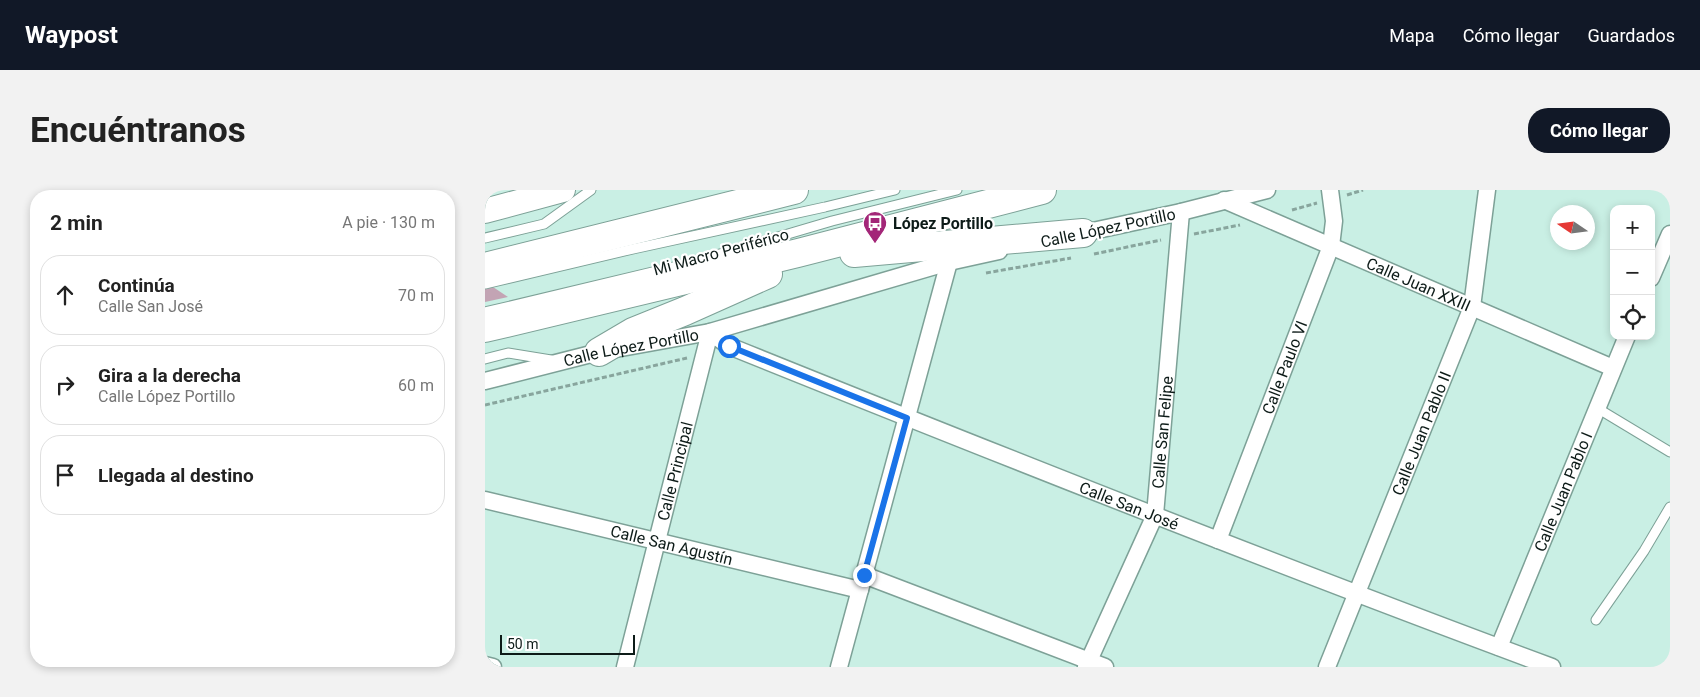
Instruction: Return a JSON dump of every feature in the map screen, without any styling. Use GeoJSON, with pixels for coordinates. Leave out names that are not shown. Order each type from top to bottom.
{"type":"FeatureCollection","features":[{"type":"Feature","properties":{"kind":"highway"},"geometry":{"type":"LineString","coordinates":[[485,328],[798,253],[1042,190]]}},
{"type":"Feature","properties":{"kind":"highway"},"geometry":{"type":"LineString","coordinates":[[485,267],[782,191]]}},
{"type":"Feature","properties":{"kind":"highway"},"geometry":{"type":"LineString","coordinates":[[798,253],[814,256],[1087,244]]}},
{"type":"Feature","properties":{"kind":"highway"},"geometry":{"type":"LineString","coordinates":[[599,352],[633,332],[783,267],[798,253]]}},
{"type":"Feature","properties":{"kind":"street"},"geometry":{"type":"LineString","coordinates":[[485,211],[563,190]]}},
{"type":"Feature","properties":{"kind":"street","name":"Calle López Portillo"},"geometry":{"type":"LineString","coordinates":[[485,381],[599,352],[710,332],[949,262],[1087,244],[1181,212],[1267,190]]}},
{"type":"Feature","properties":{"kind":"street","name":"Calle Juan Pablo II"},"geometry":{"type":"LineString","coordinates":[[1327,667],[1472,307],[1487,190]]}},
{"type":"Feature","properties":{"kind":"street","name":"Calle Paulo VI"},"geometry":{"type":"LineString","coordinates":[[1218,540],[1331,246],[1333,195]]}},
{"type":"Feature","properties":{"kind":"street","name":"Calle Juan XXIII"},"geometry":{"type":"LineString","coordinates":[[1224,200],[1613,368]]}},
{"type":"Feature","properties":{"kind":"street","name":"Calle San Felipe"},"geometry":{"type":"LineString","coordinates":[[1087,664],[1155,515],[1181,212]]}},
{"type":"Feature","properties":{"kind":"street"},"geometry":{"type":"LineString","coordinates":[[1655,269],[1670,234]]}},
{"type":"Feature","properties":{"kind":"street"},"geometry":{"type":"LineString","coordinates":[[839,667],[949,262]]}},
{"type":"Feature","properties":{"kind":"street","name":"Calle San José"},"geometry":{"type":"LineString","coordinates":[[710,332],[729,346],[907,418],[1218,540],[1552,667]]}},
{"type":"Feature","properties":{"kind":"street","name":"Calle Principal"},"geometry":{"type":"LineString","coordinates":[[625,667],[710,332]]}},
{"type":"Feature","properties":{"kind":"street","name":"Calle Juan Pablo I"},"geometry":{"type":"LineString","coordinates":[[1499,647],[1625,340]]}},
{"type":"Feature","properties":{"kind":"street","name":"Calle San Agustín"},"geometry":{"type":"LineString","coordinates":[[485,500],[657,541],[862,582],[1087,664],[1105,667]]}},
{"type":"Feature","properties":{"kind":"street"},"geometry":{"type":"LineString","coordinates":[[485,665],[493,667]]}},
{"type":"Feature","properties":{"kind":"lane"},"geometry":{"type":"LineString","coordinates":[[485,238],[544,224],[591,190]]}},
{"type":"Feature","properties":{"kind":"lane","name":"Mi Macro Periférico"},"geometry":{"type":"LineString","coordinates":[[485,284],[895,190]]}},
{"type":"Feature","properties":{"kind":"lane","name":"Mi Macro Periférico"},"geometry":{"type":"LineString","coordinates":[[485,312],[686,264],[832,221],[957,190]]}},
{"type":"Feature","properties":{"kind":"lane"},"geometry":{"type":"LineString","coordinates":[[485,359],[508,353],[563,362]]}},
{"type":"Feature","properties":{"kind":"lane"},"geometry":{"type":"LineString","coordinates":[[1597,408],[1670,452]]}},
{"type":"Feature","properties":{"kind":"lane"},"geometry":{"type":"LineString","coordinates":[[1596,620],[1644,551],[1670,507]]}},
{"type":"Feature","properties":{"kind":"path"},"geometry":{"type":"LineString","coordinates":[[1288,211],[1333,195],[1363,190]]}},
{"type":"Feature","properties":{"kind":"path"},"geometry":{"type":"LineString","coordinates":[[1185,236],[1241,224]]}},
{"type":"Feature","properties":{"kind":"path"},"geometry":{"type":"LineString","coordinates":[[1087,244],[1166,240]]}},
{"type":"Feature","properties":{"kind":"path"},"geometry":{"type":"LineString","coordinates":[[1062,260],[1072,258]]}},
{"type":"Feature","properties":{"kind":"building"},"geometry":{"type":"Polygon","coordinates":[[[493,287],[508,297],[485,302],[485,289],[493,287]]]}},
{"type":"Feature","properties":{"kind":"place","name":"López Portillo"},"geometry":{"type":"Point","coordinates":[875,244]}},
{"type":"Feature","properties":{"kind":"route"},"geometry":{"type":"LineString","coordinates":[[729,346],[907,418],[864,575]]}}]}
